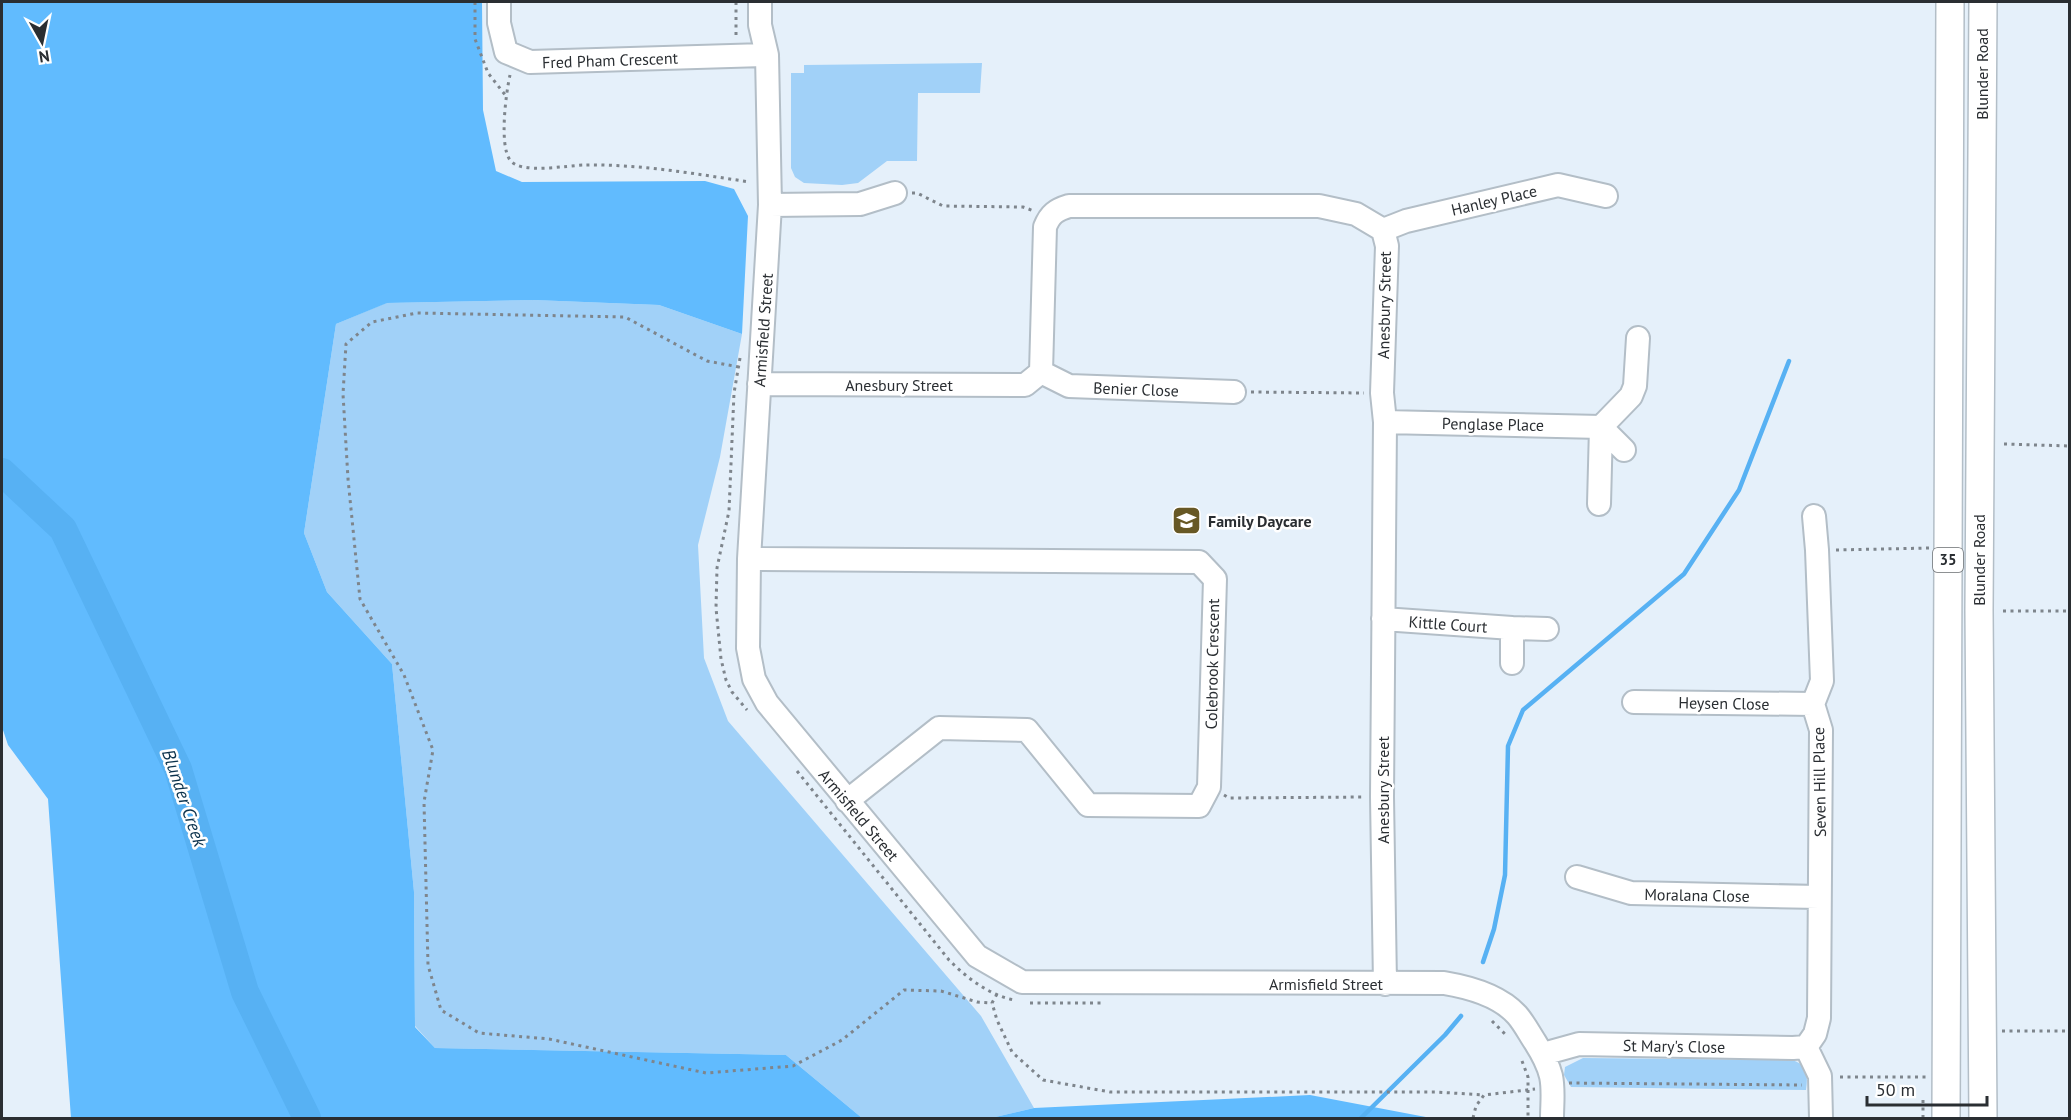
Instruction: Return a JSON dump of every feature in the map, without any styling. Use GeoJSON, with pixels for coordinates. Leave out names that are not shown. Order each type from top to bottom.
{"type":"FeatureCollection","features":[{"type":"Feature","properties":{"kind":"main road","name":"Blunder Road"},"geometry":{"type":"LineString","coordinates":[[1946,1119],[1931,1080],[1948,548],[1950,2]]}},
{"type":"Feature","properties":{"kind":"main road","name":"Blunder Road"},"geometry":{"type":"LineString","coordinates":[[1983,2],[1979,563],[1983,1119]]}},
{"type":"Feature","properties":{"kind":"street"},"geometry":{"type":"LineString","coordinates":[[499,2],[499,23],[506,52],[515,56]]}},
{"type":"Feature","properties":{"kind":"street","name":"Armisfield Street"},"geometry":{"type":"LineString","coordinates":[[760,2],[760,25],[767,55],[770,206],[749,559],[748,648],[754,679],[767,703],[977,956],[1022,982],[1444,983],[1462,986],[1494,998],[1516,1014],[1532,1056],[1551,1081],[1552,1119]]}},
{"type":"Feature","properties":{"kind":"street","name":"Fred Pham Crescent"},"geometry":{"type":"LineString","coordinates":[[515,56],[530,62],[767,55]]}},
{"type":"Feature","properties":{"kind":"street","name":"Hanley Place"},"geometry":{"type":"LineString","coordinates":[[1383,230],[1406,221],[1558,185],[1606,196]]}},
{"type":"Feature","properties":{"kind":"street"},"geometry":{"type":"LineString","coordinates":[[770,206],[860,204],[895,193]]}},
{"type":"Feature","properties":{"kind":"street","name":"Anesbury Street"},"geometry":{"type":"LineString","coordinates":[[1049,216],[1058,209],[1069,206],[1319,206],[1356,214],[1383,230],[1387,246],[1382,393],[1385,422],[1382,797],[1385,984]]}},
{"type":"Feature","properties":{"kind":"street"},"geometry":{"type":"LineString","coordinates":[[1041,372],[1045,228],[1049,216]]}},
{"type":"Feature","properties":{"kind":"street"},"geometry":{"type":"LineString","coordinates":[[1599,504],[1601,427],[1631,396],[1635,386],[1638,338]]}},
{"type":"Feature","properties":{"kind":"street","name":"Anesbury Street"},"geometry":{"type":"LineString","coordinates":[[759,384],[1025,385],[1041,372]]}},
{"type":"Feature","properties":{"kind":"street","name":"Benier Close"},"geometry":{"type":"LineString","coordinates":[[1041,372],[1069,386],[1234,392]]}},
{"type":"Feature","properties":{"kind":"street","name":"Penglase Place"},"geometry":{"type":"LineString","coordinates":[[1385,422],[1601,427]]}},
{"type":"Feature","properties":{"kind":"street"},"geometry":{"type":"LineString","coordinates":[[1601,427],[1624,450]]}},
{"type":"Feature","properties":{"kind":"street","name":"Seven Hill Place"},"geometry":{"type":"LineString","coordinates":[[1806,1047],[1815,1034],[1819,1018],[1821,730],[1813,705],[1821,681],[1814,516]]}},
{"type":"Feature","properties":{"kind":"street","name":"Colebrook Crescent"},"geometry":{"type":"LineString","coordinates":[[749,559],[1199,562],[1215,579],[1209,787]]}},
{"type":"Feature","properties":{"kind":"street","name":"Kittle Court"},"geometry":{"type":"LineString","coordinates":[[1383,619],[1547,629]]}},
{"type":"Feature","properties":{"kind":"street","name":"Kittle Court"},"geometry":{"type":"LineString","coordinates":[[1512,628],[1512,663]]}},
{"type":"Feature","properties":{"kind":"street","name":"Heysen Close"},"geometry":{"type":"LineString","coordinates":[[1634,702],[1813,705]]}},
{"type":"Feature","properties":{"kind":"street"},"geometry":{"type":"LineString","coordinates":[[847,801],[939,728],[1027,730],[1088,805],[1198,806],[1209,787]]}},
{"type":"Feature","properties":{"kind":"street","name":"Moralana Close"},"geometry":{"type":"LineString","coordinates":[[1577,877],[1631,893],[1819,897]]}},
{"type":"Feature","properties":{"kind":"street","name":"St Mary's Close"},"geometry":{"type":"LineString","coordinates":[[1532,1056],[1579,1044],[1806,1047]]}},
{"type":"Feature","properties":{"kind":"street"},"geometry":{"type":"LineString","coordinates":[[1806,1047],[1820,1076],[1821,1119]]}},
{"type":"Feature","properties":{"kind":"path"},"geometry":{"type":"LineString","coordinates":[[475,2],[475,39],[488,73],[507,97]]}},
{"type":"Feature","properties":{"kind":"path"},"geometry":{"type":"LineString","coordinates":[[736,2],[736,56]]}},
{"type":"Feature","properties":{"kind":"path"},"geometry":{"type":"LineString","coordinates":[[515,56],[507,97],[505,149],[511,162],[523,169],[587,165],[650,168],[750,182],[750,192]]}},
{"type":"Feature","properties":{"kind":"path"},"geometry":{"type":"LineString","coordinates":[[895,193],[917,193],[943,206],[1023,207],[1049,216]]}},
{"type":"Feature","properties":{"kind":"path"},"geometry":{"type":"LineString","coordinates":[[739,367],[707,361],[625,317],[417,314],[372,322],[346,344],[344,415],[360,599],[404,675],[433,750],[424,802],[428,965],[441,1010],[479,1033],[549,1040],[706,1073],[793,1066],[842,1040],[903,990],[941,991],[977,1002],[992,1003]]}},
{"type":"Feature","properties":{"kind":"path"},"geometry":{"type":"LineString","coordinates":[[741,357],[734,393],[729,511],[717,568],[716,608],[721,659],[726,680],[732,692],[751,714]]}},
{"type":"Feature","properties":{"kind":"path"},"geometry":{"type":"LineString","coordinates":[[1234,392],[1382,393]]}},
{"type":"Feature","properties":{"kind":"path"},"geometry":{"type":"LineString","coordinates":[[2004,444],[2070,446]]}},
{"type":"Feature","properties":{"kind":"path"},"geometry":{"type":"LineString","coordinates":[[1817,550],[1948,548]]}},
{"type":"Feature","properties":{"kind":"path"},"geometry":{"type":"LineString","coordinates":[[2003,611],[2070,611]]}},
{"type":"Feature","properties":{"kind":"path"},"geometry":{"type":"LineString","coordinates":[[794,768],[949,960],[984,988],[1019,1001]]}},
{"type":"Feature","properties":{"kind":"path"},"geometry":{"type":"LineString","coordinates":[[1209,787],[1229,798],[1382,797]]}},
{"type":"Feature","properties":{"kind":"path"},"geometry":{"type":"LineString","coordinates":[[992,1003],[998,994]]}},
{"type":"Feature","properties":{"kind":"path"},"geometry":{"type":"LineString","coordinates":[[1028,1002],[1109,1003]]}},
{"type":"Feature","properties":{"kind":"path"},"geometry":{"type":"LineString","coordinates":[[992,1003],[1012,1052],[1043,1080],[1110,1092],[1436,1092],[1484,1095],[1528,1090],[1551,1081],[1562,1080],[1574,1084],[1809,1086],[1825,1073],[1836,1077],[1931,1080]]}},
{"type":"Feature","properties":{"kind":"path"},"geometry":{"type":"LineString","coordinates":[[1490,1018],[1511,1042]]}},
{"type":"Feature","properties":{"kind":"path"},"geometry":{"type":"LineString","coordinates":[[2001,1031],[2070,1031]]}},
{"type":"Feature","properties":{"kind":"path"},"geometry":{"type":"LineString","coordinates":[[1528,1119],[1528,1077],[1532,1056]]}},
{"type":"Feature","properties":{"kind":"path"},"geometry":{"type":"LineString","coordinates":[[1923,1092],[1923,1119]]}},
{"type":"Feature","properties":{"kind":"path"},"geometry":{"type":"LineString","coordinates":[[1473,1119],[1476,1106],[1484,1095]]}},
{"type":"Feature","properties":{"kind":"shaded area"},"geometry":{"type":"Polygon","coordinates":[[[2,2],[482,2],[483,110],[496,171],[522,182],[705,181],[734,189],[748,216],[742,334],[659,305],[534,300],[387,303],[336,324],[304,533],[327,592],[392,664],[414,892],[415,1027],[435,1048],[786,1055],[862,1118],[71,1118],[48,799],[8,745],[2,727],[2,2]]]}},
{"type":"Feature","properties":{"kind":"shaded area"},"geometry":{"type":"Polygon","coordinates":[[[982,63],[980,93],[918,93],[917,161],[887,161],[858,183],[842,185],[804,183],[795,177],[791,168],[791,73],[804,73],[804,65],[982,63]]]}},
{"type":"Feature","properties":{"kind":"shaded area"},"geometry":{"type":"Polygon","coordinates":[[[534,300],[659,305],[742,334],[720,457],[698,545],[704,658],[728,721],[981,1016],[1034,1108],[991,1118],[862,1118],[786,1055],[435,1048],[415,1026],[414,892],[392,664],[327,592],[304,533],[336,324],[386,303],[534,300]]]}},
{"type":"Feature","properties":{"kind":"shaded area"},"geometry":{"type":"Polygon","coordinates":[[[1583,1058],[1792,1060],[1806,1071],[1806,1090],[1571,1087],[1564,1075],[1565,1067],[1583,1058]]]}},
{"type":"Feature","properties":{"kind":"shaded area"},"geometry":{"type":"Polygon","coordinates":[[[1310,1095],[1431,1118],[991,1118],[1034,1108],[1310,1095]]]}},
{"type":"Feature","properties":{"kind":"waterway"},"geometry":{"type":"LineString","coordinates":[[1483,962],[1494,929],[1505,875],[1508,746],[1523,710],[1684,574],[1739,490],[1789,361]]}},
{"type":"Feature","properties":{"kind":"waterway","name":"Blunder Creek"},"geometry":{"type":"LineString","coordinates":[[2,472],[63,529],[178,769],[245,992],[307,1118]]}},
{"type":"Feature","properties":{"kind":"waterway"},"geometry":{"type":"LineString","coordinates":[[1361,1118],[1445,1035],[1461,1016]]}},
{"type":"Feature","properties":{"kind":"place","name":"Family Daycare"},"geometry":{"type":"Point","coordinates":[1187,521]}}]}
